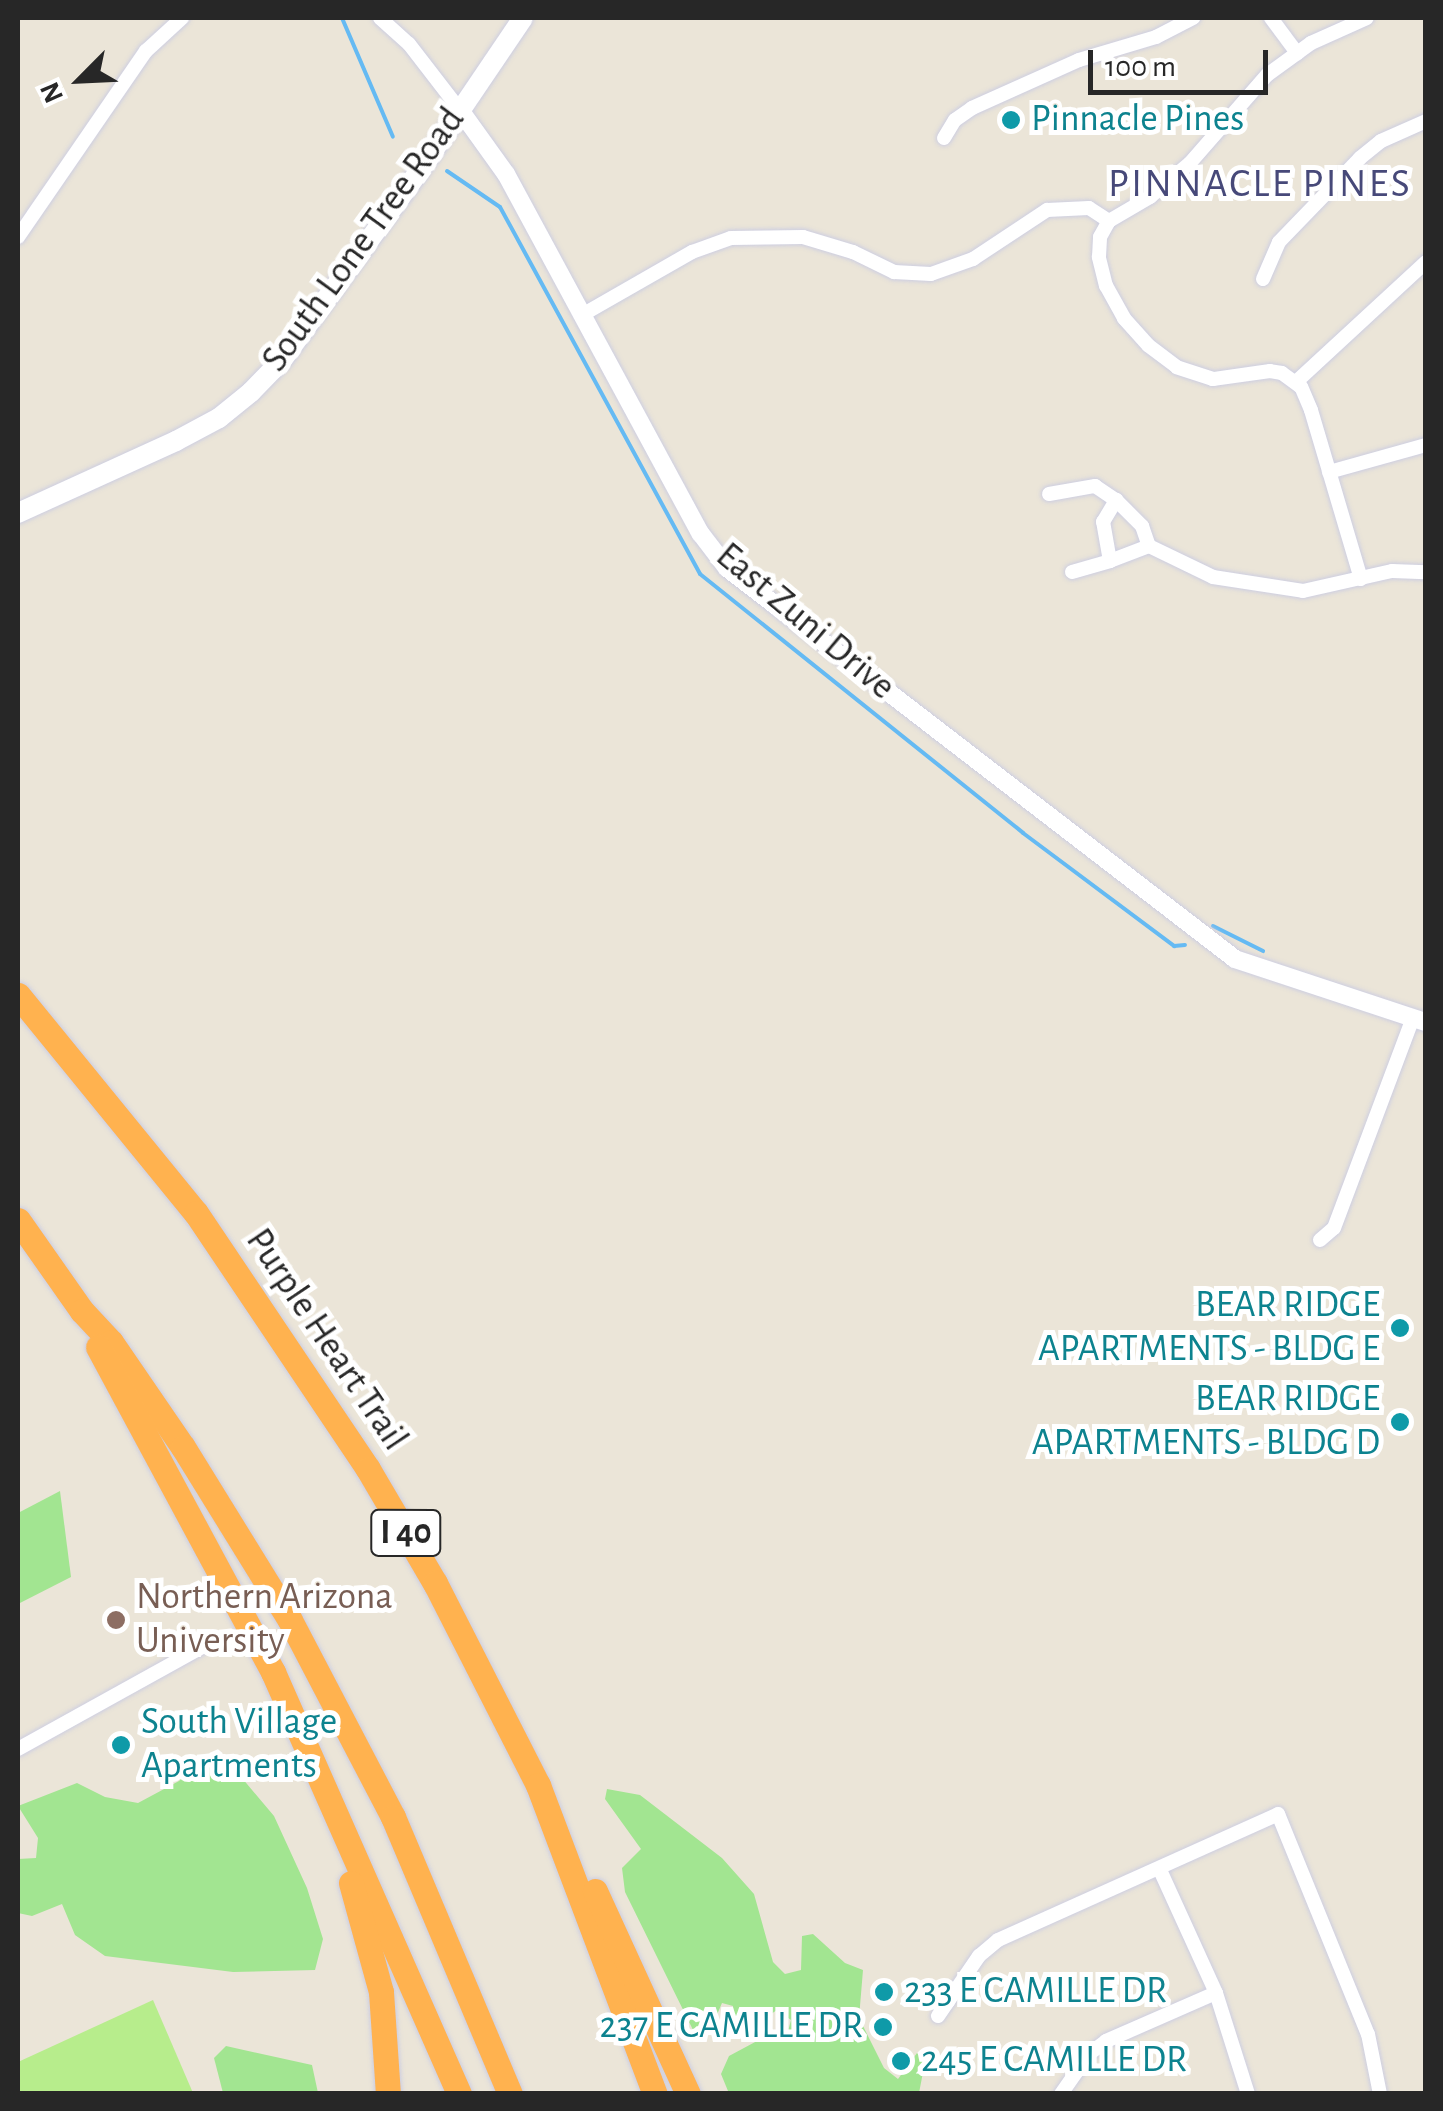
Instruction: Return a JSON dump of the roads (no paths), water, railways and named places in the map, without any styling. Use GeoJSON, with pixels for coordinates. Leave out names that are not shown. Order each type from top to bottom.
{"type":"FeatureCollection","features":[{"type":"Feature","properties":{"kind":"highway","name":"Purple Heart Trail"},"geometry":{"type":"LineString","coordinates":[[18,995],[196,1213],[358,1453],[466,1639],[538,1785],[655,2094]]}},
{"type":"Feature","properties":{"kind":"highway"},"geometry":{"type":"LineString","coordinates":[[18,1220],[82,1310],[245,1616],[459,2094]]}},
{"type":"Feature","properties":{"kind":"highway"},"geometry":{"type":"LineString","coordinates":[[82,1310],[112,1342],[210,1486],[328,1690],[431,1899],[510,2094]]}},
{"type":"Feature","properties":{"kind":"highway"},"geometry":{"type":"LineString","coordinates":[[309,1754],[374,1957],[386,2026],[388,2094]]}},
{"type":"Feature","properties":{"kind":"highway"},"geometry":{"type":"LineString","coordinates":[[538,1785],[586,1871],[688,2094]]}},
{"type":"Feature","properties":{"kind":"main road","name":"South Lone Tree Road"},"geometry":{"type":"LineString","coordinates":[[18,513],[176,441],[219,418],[251,392],[282,360],[523,18]]}},
{"type":"Feature","properties":{"kind":"street"},"geometry":{"type":"LineString","coordinates":[[18,237],[146,52],[182,18]]}},
{"type":"Feature","properties":{"kind":"street","name":"East Zuni Drive"},"geometry":{"type":"LineString","coordinates":[[380,18],[409,44],[506,174],[701,534],[727,568],[1235,959],[1419,1020]]}},
{"type":"Feature","properties":{"kind":"street"},"geometry":{"type":"LineString","coordinates":[[944,138],[955,120],[972,108],[1062,66],[1156,36],[1193,18]]}},
{"type":"Feature","properties":{"kind":"street"},"geometry":{"type":"LineString","coordinates":[[1271,18],[1297,52]]}},
{"type":"Feature","properties":{"kind":"street"},"geometry":{"type":"LineString","coordinates":[[1360,579],[1312,410],[1296,382],[1270,371],[1203,378],[1148,346],[1124,318],[1102,272],[1100,238],[1109,221],[1140,204],[1190,163],[1267,76],[1297,52],[1367,18]]}},
{"type":"Feature","properties":{"kind":"street"},"geometry":{"type":"LineString","coordinates":[[1263,279],[1279,242],[1360,158],[1381,141],[1426,121]]}},
{"type":"Feature","properties":{"kind":"street"},"geometry":{"type":"LineString","coordinates":[[582,315],[692,252],[731,238],[802,237],[840,247],[894,272],[931,274],[973,259],[1047,210],[1089,208],[1109,221]]}},
{"type":"Feature","properties":{"kind":"street"},"geometry":{"type":"LineString","coordinates":[[1296,382],[1426,262]]}},
{"type":"Feature","properties":{"kind":"street"},"geometry":{"type":"LineString","coordinates":[[1330,472],[1426,445]]}},
{"type":"Feature","properties":{"kind":"street"},"geometry":{"type":"LineString","coordinates":[[1049,494],[1095,486],[1142,526],[1149,546],[1213,577],[1287,591],[1320,590],[1392,571],[1426,572]]}},
{"type":"Feature","properties":{"kind":"street"},"geometry":{"type":"LineString","coordinates":[[1110,561],[1103,522],[1116,500]]}},
{"type":"Feature","properties":{"kind":"street"},"geometry":{"type":"LineString","coordinates":[[1072,572],[1149,546]]}},
{"type":"Feature","properties":{"kind":"street"},"geometry":{"type":"LineString","coordinates":[[1320,1240],[1334,1228],[1419,1020]]}},
{"type":"Feature","properties":{"kind":"street"},"geometry":{"type":"LineString","coordinates":[[23,1746],[204,1646]]}},
{"type":"Feature","properties":{"kind":"street"},"geometry":{"type":"LineString","coordinates":[[938,2016],[978,1956],[998,1940],[1278,1814],[1368,2034],[1380,2094]]}},
{"type":"Feature","properties":{"kind":"street"},"geometry":{"type":"LineString","coordinates":[[1160,1870],[1216,1992],[1248,2094]]}},
{"type":"Feature","properties":{"kind":"street"},"geometry":{"type":"LineString","coordinates":[[1060,2094],[1089,2054],[1106,2041],[1216,1992]]}},
{"type":"Feature","properties":{"kind":"waterway"},"geometry":{"type":"LineString","coordinates":[[342,18],[393,137]]}},
{"type":"Feature","properties":{"kind":"waterway"},"geometry":{"type":"LineString","coordinates":[[447,171],[500,207],[700,574],[1023,833],[1174,946],[1185,945]]}},
{"type":"Feature","properties":{"kind":"waterway"},"geometry":{"type":"LineString","coordinates":[[1213,926],[1263,951]]}},
{"type":"Feature","properties":{"kind":"place","name":"Pinnacle Pines"},"geometry":{"type":"Point","coordinates":[1011,120]}},
{"type":"Feature","properties":{"kind":"place","name":"BEAR RIDGE APARTMENTS - BLDG E"},"geometry":{"type":"Point","coordinates":[1400,1328]}},
{"type":"Feature","properties":{"kind":"place","name":"BEAR RIDGE APARTMENTS - BLDG D"},"geometry":{"type":"Point","coordinates":[1400,1422]}},
{"type":"Feature","properties":{"kind":"place","name":"Northern Arizona University"},"geometry":{"type":"Point","coordinates":[116,1620]}},
{"type":"Feature","properties":{"kind":"place","name":"South Village Apartments"},"geometry":{"type":"Point","coordinates":[121,1745]}},
{"type":"Feature","properties":{"kind":"place","name":"233 E CAMILLE DR"},"geometry":{"type":"Point","coordinates":[884,1992]}},
{"type":"Feature","properties":{"kind":"place","name":"237 E CAMILLE DR"},"geometry":{"type":"Point","coordinates":[883,2027]}},
{"type":"Feature","properties":{"kind":"place","name":"245 E CAMILLE DR"},"geometry":{"type":"Point","coordinates":[901,2061]}},
{"type":"Feature","properties":{"kind":"district","name":"PINNACLE PINES"},"geometry":{"type":"Point","coordinates":[1260,184]}}]}
